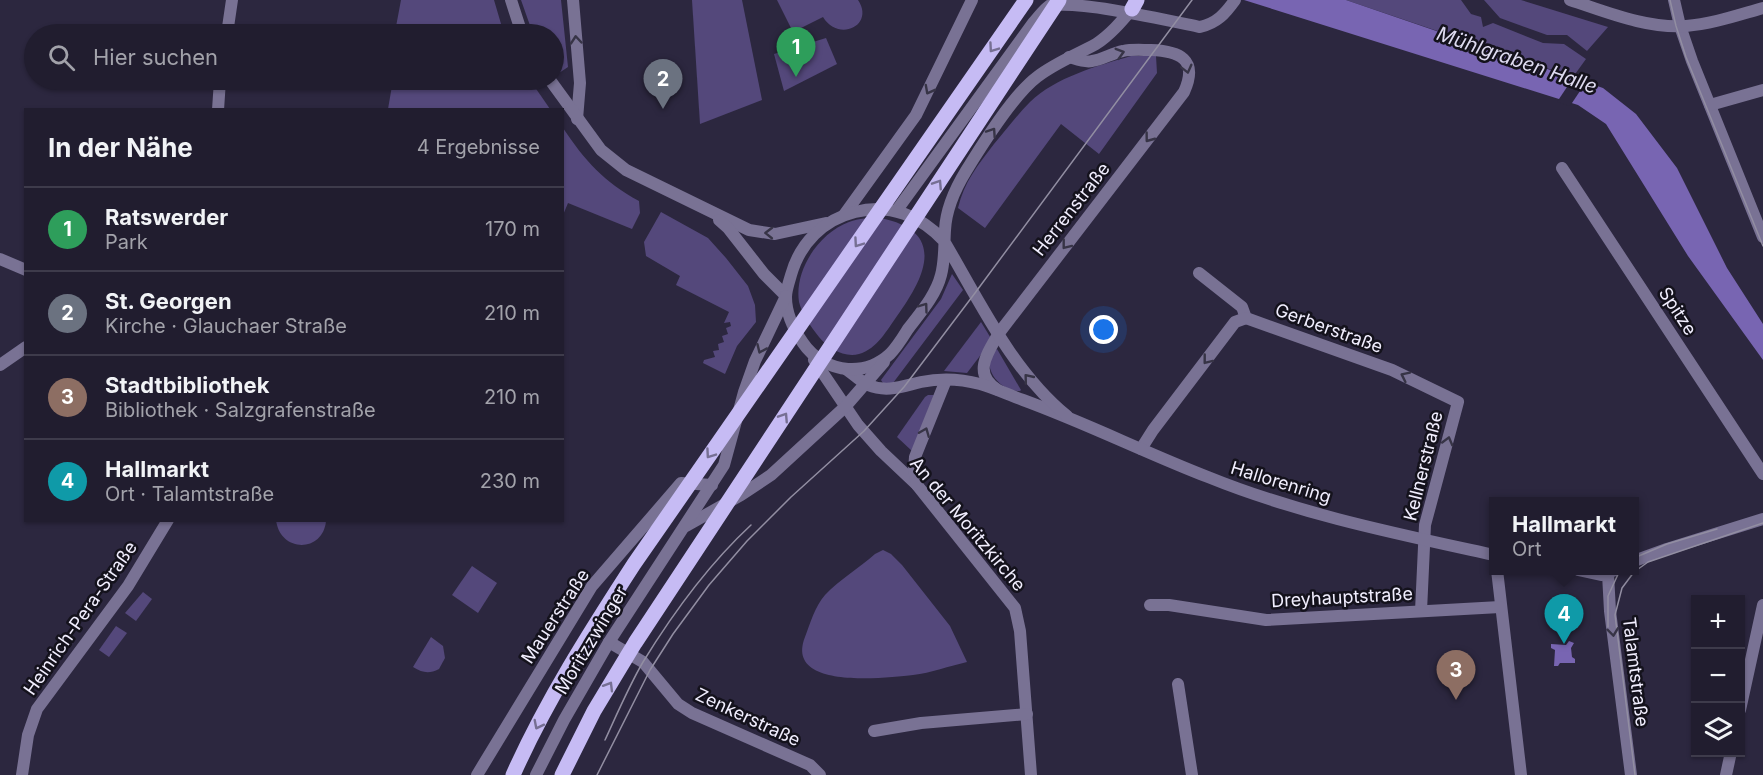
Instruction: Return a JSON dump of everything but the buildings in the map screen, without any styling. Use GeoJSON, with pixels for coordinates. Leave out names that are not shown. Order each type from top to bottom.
{"type":"FeatureCollection","features":[{"type":"Feature","properties":{"kind":"main road"},"geometry":{"type":"LineString","coordinates":[[513,775],[583,642],[634,564],[1026,0]]}},
{"type":"Feature","properties":{"kind":"main road"},"geometry":{"type":"LineString","coordinates":[[562,775],[594,711],[635,643],[1059,0]]}},
{"type":"Feature","properties":{"kind":"street"},"geometry":{"type":"LineString","coordinates":[[228,24],[232,0]]}},
{"type":"Feature","properties":{"kind":"street"},"geometry":{"type":"LineString","coordinates":[[511,0],[519,24]]}},
{"type":"Feature","properties":{"kind":"street"},"geometry":{"type":"LineString","coordinates":[[573,0],[580,83],[577,119]]}},
{"type":"Feature","properties":{"kind":"street"},"geometry":{"type":"LineString","coordinates":[[844,215],[916,115],[972,0]]}},
{"type":"Feature","properties":{"kind":"street"},"geometry":{"type":"LineString","coordinates":[[897,210],[1033,23],[1050,6],[1071,0],[1134,5],[1200,27],[1224,15],[1233,2]]}},
{"type":"Feature","properties":{"kind":"street"},"geometry":{"type":"LineString","coordinates":[[1570,0],[1642,22],[1680,26],[1698,25],[1763,8]]}},
{"type":"Feature","properties":{"kind":"street"},"geometry":{"type":"LineString","coordinates":[[1674,0],[1680,26],[1763,237]]}},
{"type":"Feature","properties":{"kind":"street"},"geometry":{"type":"LineString","coordinates":[[845,369],[868,368],[890,354],[937,288],[944,258],[947,215],[957,188],[1006,112],[1035,78],[1069,57],[1098,43],[1115,28],[1134,5]]}},
{"type":"Feature","properties":{"kind":"street","name":"Herrenstraße"},"geometry":{"type":"LineString","coordinates":[[1000,392],[987,382],[984,367],[986,357],[999,333],[1184,92],[1189,78],[1188,66],[1182,56],[1172,52],[1129,50],[1089,62],[1069,57]]}},
{"type":"Feature","properties":{"kind":"street"},"geometry":{"type":"LineString","coordinates":[[218,108],[219,90]]}},
{"type":"Feature","properties":{"kind":"street"},"geometry":{"type":"LineString","coordinates":[[557,90],[601,150],[612,161],[711,213],[749,230],[768,233],[798,230],[827,223],[861,210],[897,210],[927,225],[944,242]]}},
{"type":"Feature","properties":{"kind":"street"},"geometry":{"type":"LineString","coordinates":[[1710,105],[1763,90]]}},
{"type":"Feature","properties":{"kind":"street","name":"Spitze"},"geometry":{"type":"LineString","coordinates":[[1562,168],[1763,474]]}},
{"type":"Feature","properties":{"kind":"street"},"geometry":{"type":"LineString","coordinates":[[711,213],[728,228],[764,274],[786,296]]}},
{"type":"Feature","properties":{"kind":"street"},"geometry":{"type":"LineString","coordinates":[[827,223],[805,244],[798,257],[786,296],[789,315],[795,332],[807,349],[822,361],[845,369],[866,384]]}},
{"type":"Feature","properties":{"kind":"street","name":"Hallorenring"},"geometry":{"type":"LineString","coordinates":[[944,242],[1020,368],[1035,386],[1067,416]]}},
{"type":"Feature","properties":{"kind":"street"},"geometry":{"type":"LineString","coordinates":[[0,259],[24,269]]}},
{"type":"Feature","properties":{"kind":"street","name":"Gerberstraße"},"geometry":{"type":"LineString","coordinates":[[1199,273],[1242,307],[1246,318],[1392,370],[1458,402]]}},
{"type":"Feature","properties":{"kind":"street","name":"Moritzzwinger"},"geometry":{"type":"LineString","coordinates":[[536,775],[564,720],[609,642],[724,465],[755,361],[786,296]]}},
{"type":"Feature","properties":{"kind":"street"},"geometry":{"type":"LineString","coordinates":[[1141,449],[1235,322],[1246,318]]}},
{"type":"Feature","properties":{"kind":"street"},"geometry":{"type":"LineString","coordinates":[[0,365],[24,348]]}},
{"type":"Feature","properties":{"kind":"street","name":"An der Moritzkirche"},"geometry":{"type":"LineString","coordinates":[[807,349],[845,407],[881,451],[917,485],[1015,608],[1020,631],[1031,775]]}},
{"type":"Feature","properties":{"kind":"street","name":"Moritzzwinger"},"geometry":{"type":"LineString","coordinates":[[683,528],[771,475],[845,407],[890,354]]}},
{"type":"Feature","properties":{"kind":"street","name":"Hallorenring"},"geometry":{"type":"LineString","coordinates":[[866,384],[891,389],[922,382],[961,379],[1067,416],[1209,478],[1278,502],[1489,554]]}},
{"type":"Feature","properties":{"kind":"street"},"geometry":{"type":"LineString","coordinates":[[917,485],[914,470],[915,457],[946,380]]}},
{"type":"Feature","properties":{"kind":"street","name":"Kellnerstraße"},"geometry":{"type":"LineString","coordinates":[[1421,611],[1427,518],[1458,402]]}},
{"type":"Feature","properties":{"kind":"street","name":"Mauerstraße"},"geometry":{"type":"LineString","coordinates":[[477,775],[592,586],[681,483],[712,485]]}},
{"type":"Feature","properties":{"kind":"street"},"geometry":{"type":"LineString","coordinates":[[1639,560],[1763,519]]}},
{"type":"Feature","properties":{"kind":"street","name":"Heinrich-Pera-Straße"},"geometry":{"type":"LineString","coordinates":[[22,775],[28,735],[37,709],[128,586],[167,522]]}},
{"type":"Feature","properties":{"kind":"street"},"geometry":{"type":"LineString","coordinates":[[1497,575],[1521,775]]}},
{"type":"Feature","properties":{"kind":"street","name":"Talamtstraße"},"geometry":{"type":"LineString","coordinates":[[1611,575],[1610,611],[1630,775]]}},
{"type":"Feature","properties":{"kind":"street","name":"Dreyhauptstraße"},"geometry":{"type":"LineString","coordinates":[[1150,605],[1169,605],[1266,620],[1500,607]]}},
{"type":"Feature","properties":{"kind":"street"},"geometry":{"type":"LineString","coordinates":[[1742,703],[1763,605]]}},
{"type":"Feature","properties":{"kind":"street","name":"Zenkerstraße"},"geometry":{"type":"LineString","coordinates":[[609,642],[643,662],[678,704],[692,713],[810,765],[820,775]]}},
{"type":"Feature","properties":{"kind":"street"},"geometry":{"type":"LineString","coordinates":[[1178,684],[1192,775]]}},
{"type":"Feature","properties":{"kind":"street"},"geometry":{"type":"LineString","coordinates":[[874,731],[921,723],[1027,714]]}},
{"type":"Feature","properties":{"kind":"street"},"geometry":{"type":"LineString","coordinates":[[1726,775],[1730,757]]}},
{"type":"Feature","properties":{"kind":"shaded area"},"geometry":{"type":"Polygon","coordinates":[[[401,0],[494,0],[501,24],[396,24],[401,0]]]}},
{"type":"Feature","properties":{"kind":"shaded area"},"geometry":{"type":"Polygon","coordinates":[[[521,0],[561,0],[564,24],[529,24],[521,0]]]}},
{"type":"Feature","properties":{"kind":"shaded area"},"geometry":{"type":"Polygon","coordinates":[[[692,0],[742,0],[762,100],[700,124],[692,0]]]}},
{"type":"Feature","properties":{"kind":"shaded area"},"geometry":{"type":"Polygon","coordinates":[[[777,0],[858,0],[862,9],[862,17],[853,28],[846,30],[830,25],[823,17],[793,32],[777,0]]]}},
{"type":"Feature","properties":{"kind":"shaded area"},"geometry":{"type":"Polygon","coordinates":[[[1346,0],[1461,0],[1471,14],[1481,17],[1483,27],[1493,23],[1543,43],[1564,44],[1586,59],[1573,77],[1346,0]]]}},
{"type":"Feature","properties":{"kind":"shaded area"},"geometry":{"type":"Polygon","coordinates":[[[1484,0],[1521,0],[1608,27],[1587,51],[1567,35],[1547,35],[1500,18],[1484,0]]]}},
{"type":"Feature","properties":{"kind":"shaded area"},"geometry":{"type":"Polygon","coordinates":[[[564,29],[568,67],[564,70],[564,29]]]}},
{"type":"Feature","properties":{"kind":"shaded area"},"geometry":{"type":"Polygon","coordinates":[[[826,38],[837,64],[784,91],[774,54],[826,38]]]}},
{"type":"Feature","properties":{"kind":"shaded area"},"geometry":{"type":"Polygon","coordinates":[[[1131,56],[1156,56],[1157,73],[1099,154],[1061,124],[985,228],[958,208],[964,190],[977,167],[1016,117],[1040,93],[1064,79],[1091,68],[1131,56]]]}},
{"type":"Feature","properties":{"kind":"shaded area"},"geometry":{"type":"Polygon","coordinates":[[[391,90],[537,90],[549,108],[388,108],[391,90]]]}},
{"type":"Feature","properties":{"kind":"shaded area"},"geometry":{"type":"Polygon","coordinates":[[[564,129],[596,170],[615,186],[639,201],[640,213],[632,229],[568,203],[564,213],[564,129]]]}},
{"type":"Feature","properties":{"kind":"shaded area"},"geometry":{"type":"Polygon","coordinates":[[[661,212],[708,238],[748,286],[755,305],[756,322],[737,346],[725,374],[703,363],[704,360],[715,357],[713,351],[719,350],[718,344],[724,342],[722,336],[728,334],[726,328],[731,326],[730,322],[724,323],[729,312],[676,285],[680,276],[646,256],[644,242],[661,212]]]}},
{"type":"Feature","properties":{"kind":"shaded area"},"geometry":{"type":"Polygon","coordinates":[[[864,218],[880,218],[901,224],[915,233],[922,244],[924,257],[922,271],[916,286],[885,333],[865,352],[848,355],[832,348],[813,329],[799,302],[800,278],[811,254],[838,227],[864,218]]]}},
{"type":"Feature","properties":{"kind":"shaded area"},"geometry":{"type":"Polygon","coordinates":[[[952,274],[963,290],[893,383],[883,383],[881,380],[941,299],[952,274]]]}},
{"type":"Feature","properties":{"kind":"shaded area"},"geometry":{"type":"Polygon","coordinates":[[[981,322],[992,340],[967,373],[944,371],[981,322]]]}},
{"type":"Feature","properties":{"kind":"shaded area"},"geometry":{"type":"Polygon","coordinates":[[[997,349],[1020,391],[1006,388],[999,383],[990,370],[991,355],[997,349]]]}},
{"type":"Feature","properties":{"kind":"shaded area"},"geometry":{"type":"Polygon","coordinates":[[[928,395],[934,395],[912,451],[897,437],[928,395]]]}},
{"type":"Feature","properties":{"kind":"shaded area"},"geometry":{"type":"Polygon","coordinates":[[[277,522],[326,522],[317,539],[301,545],[285,539],[279,531],[277,522]]]}},
{"type":"Feature","properties":{"kind":"shaded area"},"geometry":{"type":"Polygon","coordinates":[[[883,550],[891,554],[902,565],[950,626],[967,662],[920,674],[881,678],[841,677],[823,673],[809,666],[802,654],[805,637],[821,599],[843,579],[883,550]]]}},
{"type":"Feature","properties":{"kind":"shaded area"},"geometry":{"type":"Polygon","coordinates":[[[472,566],[497,583],[478,613],[452,595],[472,566]]]}},
{"type":"Feature","properties":{"kind":"shaded area"},"geometry":{"type":"Polygon","coordinates":[[[143,592],[152,599],[136,621],[125,613],[143,592]]]}},
{"type":"Feature","properties":{"kind":"shaded area"},"geometry":{"type":"Polygon","coordinates":[[[116,626],[127,633],[109,657],[99,650],[116,626]]]}},
{"type":"Feature","properties":{"kind":"shaded area"},"geometry":{"type":"Polygon","coordinates":[[[431,637],[443,646],[445,658],[439,669],[423,672],[413,667],[431,637]]]}},
{"type":"Feature","properties":{"kind":"water","name":"Mühlgraben Halle"},"geometry":{"type":"Polygon","coordinates":[[[1244,0],[1346,0],[1603,88],[1636,114],[1677,168],[1727,268],[1763,324],[1763,360],[1688,256],[1606,124],[1578,105],[1244,0]]]}},
{"type":"Feature","properties":{"kind":"water"},"geometry":{"type":"Polygon","coordinates":[[[1569,641],[1574,643],[1571,648],[1575,663],[1560,663],[1554,666],[1555,650],[1551,648],[1551,644],[1566,645],[1569,641]]]}},
{"type":"Feature","properties":{"kind":"pier"},"geometry":{"type":"Polygon","coordinates":[[[1575,75],[1588,79],[1570,106],[1557,102],[1575,75]]]}},
{"type":"Feature","properties":{"kind":"tram line"},"geometry":{"type":"LineString","coordinates":[[597,775],[650,670],[709,585],[747,541],[791,497],[864,431],[904,387],[1192,0]]}},
{"type":"Feature","properties":{"kind":"tram line"},"geometry":{"type":"LineString","coordinates":[[1670,0],[1686,57],[1763,246]]}},
{"type":"Feature","properties":{"kind":"tram line"},"geometry":{"type":"LineString","coordinates":[[1639,568],[1648,562],[1763,523]]}},
{"type":"Feature","properties":{"kind":"tram line"},"geometry":{"type":"LineString","coordinates":[[605,740],[638,671],[667,625],[706,573],[751,525]]}},
{"type":"Feature","properties":{"kind":"tram line"},"geometry":{"type":"LineString","coordinates":[[1639,556],[1667,544],[1717,529]]}},
{"type":"Feature","properties":{"kind":"tram line"},"geometry":{"type":"LineString","coordinates":[[1608,627],[1608,596],[1618,575]]}},
{"type":"Feature","properties":{"kind":"tram line"},"geometry":{"type":"LineString","coordinates":[[1632,575],[1622,588],[1615,615],[1635,775]]}},
{"type":"Feature","properties":{"kind":"place","name":"Ratswerder"},"geometry":{"type":"Point","coordinates":[796,77]}},
{"type":"Feature","properties":{"kind":"place","name":"St. Georgen"},"geometry":{"type":"Point","coordinates":[663,109]}},
{"type":"Feature","properties":{"kind":"place","name":"Hallmarkt"},"geometry":{"type":"Point","coordinates":[1564,644]}},
{"type":"Feature","properties":{"kind":"place","name":"Stadtbibliothek"},"geometry":{"type":"Point","coordinates":[1456,700]}}]}
